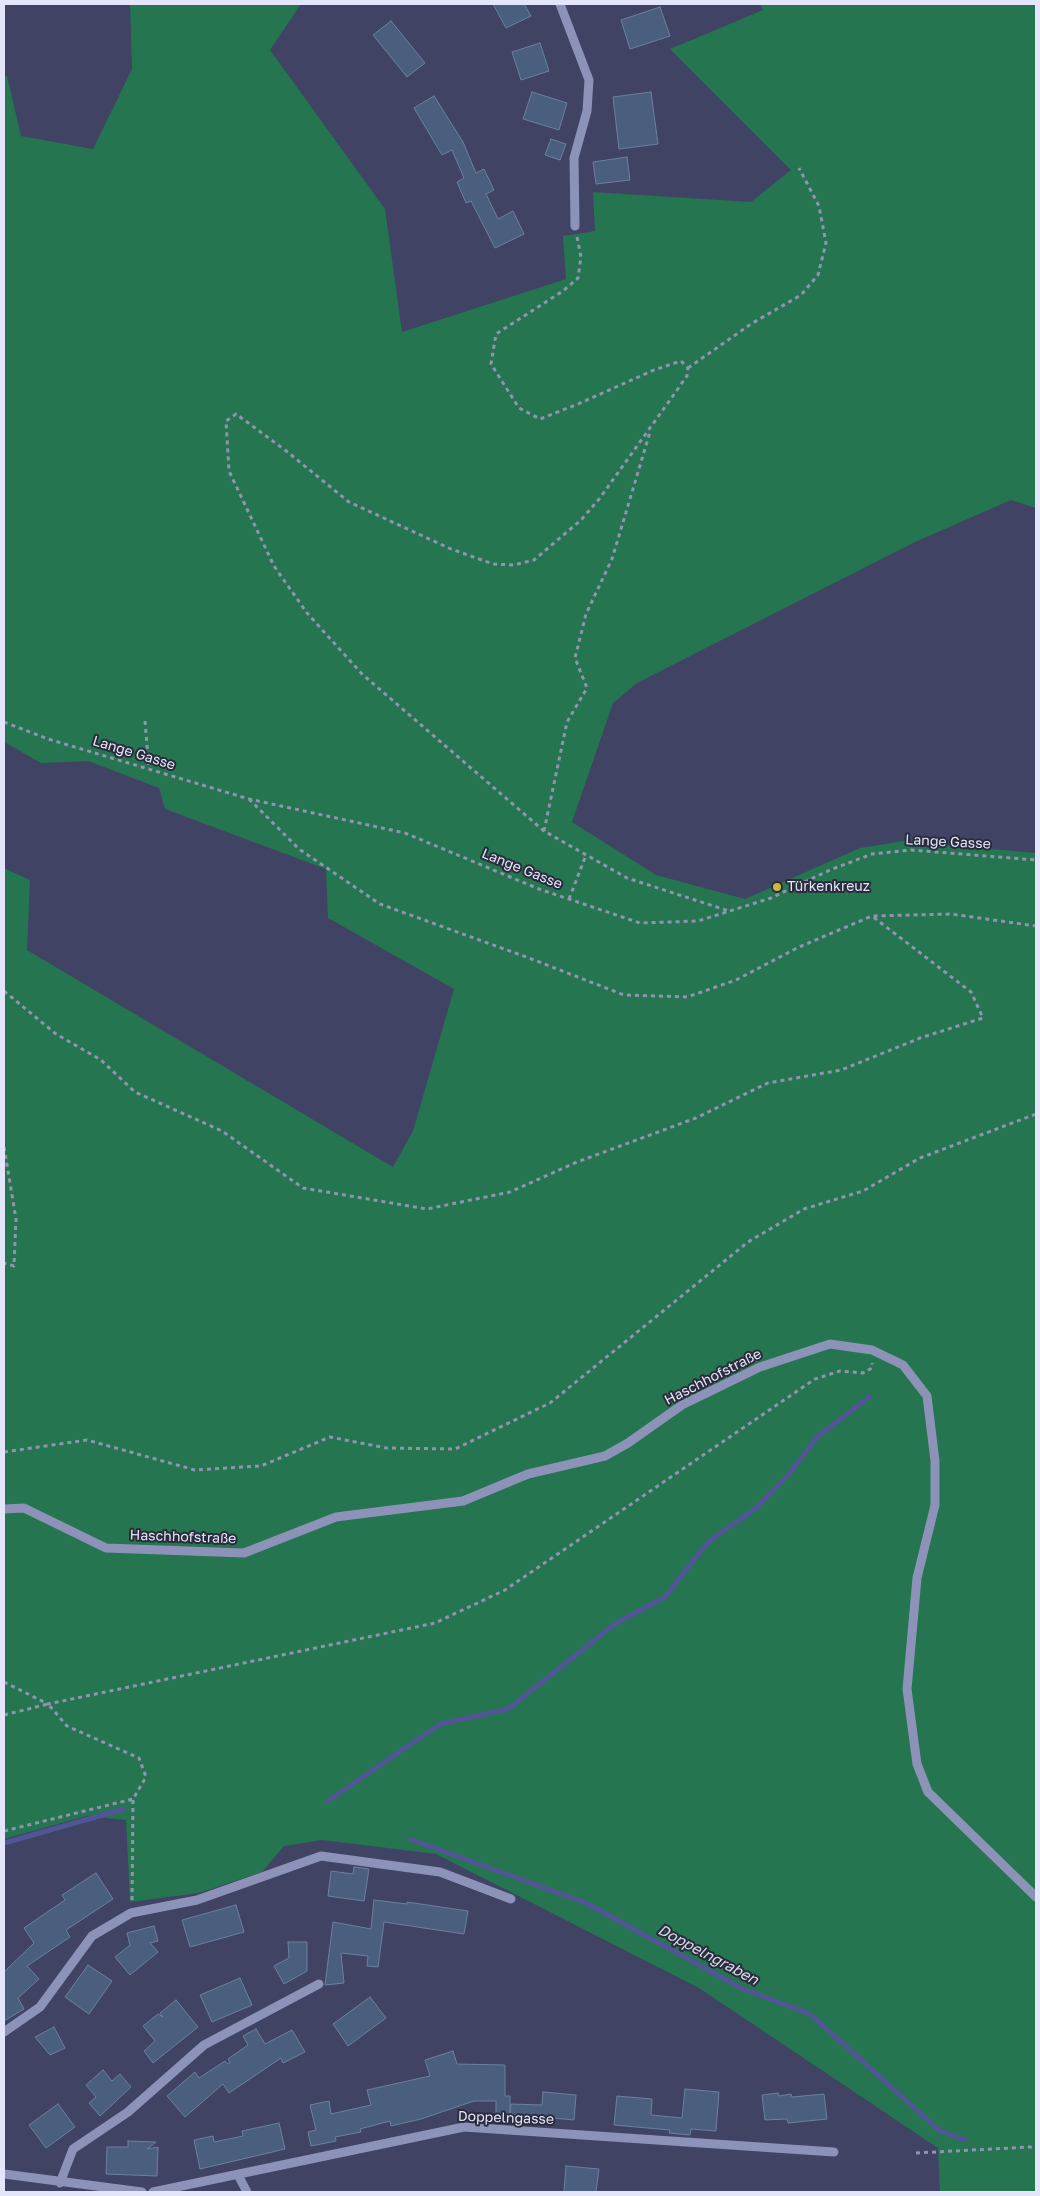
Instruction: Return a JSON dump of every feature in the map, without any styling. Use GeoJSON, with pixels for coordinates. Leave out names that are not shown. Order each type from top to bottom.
{"type":"FeatureCollection","features":[{"type":"Feature","properties":{"kind":"street"},"geometry":{"type":"LineString","coordinates":[[560,4],[589,80],[587,111],[574,158],[575,226]]}},
{"type":"Feature","properties":{"kind":"street","name":"Haschhofstraße"},"geometry":{"type":"LineString","coordinates":[[4,1509],[24,1508],[106,1548],[244,1553],[336,1517],[463,1501],[528,1474],[605,1456],[628,1443],[682,1405],[760,1367],[830,1344],[872,1350],[903,1365],[927,1396],[935,1461],[935,1505],[917,1578],[907,1689],[917,1764],[928,1792],[1036,1897]]}},
{"type":"Feature","properties":{"kind":"street"},"geometry":{"type":"LineString","coordinates":[[4,2032],[40,2007],[92,1936],[131,1913],[197,1900],[321,1856],[440,1872],[511,1899]]}},
{"type":"Feature","properties":{"kind":"street"},"geometry":{"type":"LineString","coordinates":[[60,2183],[73,2149],[128,2112],[204,2045],[319,1984]]}},
{"type":"Feature","properties":{"kind":"street","name":"Doppelngasse"},"geometry":{"type":"LineString","coordinates":[[153,2192],[464,2127],[834,2152]]}},
{"type":"Feature","properties":{"kind":"street"},"geometry":{"type":"LineString","coordinates":[[4,2174],[60,2183],[142,2192]]}},
{"type":"Feature","properties":{"kind":"street"},"geometry":{"type":"LineString","coordinates":[[238,2175],[248,2192]]}},
{"type":"Feature","properties":{"kind":"path"},"geometry":{"type":"LineString","coordinates":[[729,911],[627,878],[544,831],[362,674],[307,613],[274,566],[229,471],[226,421],[236,414],[348,502],[451,550],[493,564],[514,565],[534,560],[581,520],[651,428],[687,376],[688,368],[751,324],[801,295],[818,275],[826,243],[819,206],[800,168]]}},
{"type":"Feature","properties":{"kind":"path"},"geometry":{"type":"LineString","coordinates":[[575,226],[581,257],[578,278],[563,291],[496,334],[491,364],[519,408],[540,419],[654,370],[680,361],[688,368]]}},
{"type":"Feature","properties":{"kind":"path"},"geometry":{"type":"LineString","coordinates":[[544,831],[567,722],[587,688],[575,658],[586,614],[612,559],[651,428]]}},
{"type":"Feature","properties":{"kind":"path"},"geometry":{"type":"LineString","coordinates":[[145,721],[149,769]]}},
{"type":"Feature","properties":{"kind":"path","name":"Lange Gasse"},"geometry":{"type":"LineString","coordinates":[[4,722],[48,739],[249,799],[405,833],[539,889],[640,923],[698,921],[771,898],[830,870],[872,854],[911,850],[1036,860]]}},
{"type":"Feature","properties":{"kind":"path"},"geometry":{"type":"LineString","coordinates":[[249,799],[299,849],[380,904],[624,995],[687,997],[736,980],[799,947],[872,916],[951,914],[1036,926]]}},
{"type":"Feature","properties":{"kind":"path"},"geometry":{"type":"LineString","coordinates":[[569,899],[586,855]]}},
{"type":"Feature","properties":{"kind":"path"},"geometry":{"type":"LineString","coordinates":[[4,991],[56,1034],[101,1060],[136,1092],[222,1131],[303,1188],[427,1209],[510,1192],[577,1162],[696,1118],[768,1083],[841,1070],[920,1038],[982,1018],[971,992],[872,916]]}},
{"type":"Feature","properties":{"kind":"path"},"geometry":{"type":"LineString","coordinates":[[4,1452],[87,1440],[196,1470],[261,1466],[330,1437],[386,1448],[455,1449],[550,1403],[748,1242],[804,1209],[863,1191],[920,1158],[1036,1114]]}},
{"type":"Feature","properties":{"kind":"path"},"geometry":{"type":"LineString","coordinates":[[4,1147],[16,1219],[14,1266],[4,1263]]}},
{"type":"Feature","properties":{"kind":"path"},"geometry":{"type":"LineString","coordinates":[[4,1715],[48,1704],[435,1623],[505,1590],[815,1379],[840,1371],[863,1373],[872,1368],[872,1350]]}},
{"type":"Feature","properties":{"kind":"path"},"geometry":{"type":"LineString","coordinates":[[4,1682],[48,1704],[67,1726],[139,1758],[146,1777],[133,1799],[131,1913]]}},
{"type":"Feature","properties":{"kind":"path"},"geometry":{"type":"LineString","coordinates":[[4,1830],[133,1799]]}},
{"type":"Feature","properties":{"kind":"path"},"geometry":{"type":"LineString","coordinates":[[916,2152],[1030,2147],[1036,2149]]}},
{"type":"Feature","properties":{"kind":"green space"},"geometry":{"type":"Polygon","coordinates":[[[130,4],[301,4],[270,50],[385,209],[402,332],[566,279],[563,236],[595,231],[593,192],[751,202],[791,170],[670,49],[763,10],[761,4],[1036,4],[1036,508],[1011,500],[915,542],[637,683],[613,703],[572,822],[656,875],[745,899],[860,848],[904,841],[1036,853],[1036,2192],[940,2192],[938,2148],[699,1988],[436,1854],[322,1840],[284,1846],[262,1872],[199,1893],[130,1902],[126,1820],[87,1816],[4,1839],[4,868],[30,880],[27,950],[393,1167],[413,1131],[454,989],[328,918],[326,869],[165,809],[159,788],[88,761],[41,763],[4,742],[4,76],[7,76],[21,136],[93,149],[132,69],[130,4]]]}},
{"type":"Feature","properties":{"kind":"building"},"geometry":{"type":"Polygon","coordinates":[[[493,4],[524,4],[531,16],[506,28],[493,4]]]}},
{"type":"Feature","properties":{"kind":"building"},"geometry":{"type":"Polygon","coordinates":[[[660,7],[670,36],[630,49],[621,20],[660,7]]]}},
{"type":"Feature","properties":{"kind":"building"},"geometry":{"type":"Polygon","coordinates":[[[391,21],[425,63],[407,77],[373,35],[391,21]]]}},
{"type":"Feature","properties":{"kind":"building"},"geometry":{"type":"Polygon","coordinates":[[[540,43],[549,71],[521,80],[512,52],[540,43]]]}},
{"type":"Feature","properties":{"kind":"building"},"geometry":{"type":"Polygon","coordinates":[[[532,92],[567,103],[559,130],[523,119],[532,92]]]}},
{"type":"Feature","properties":{"kind":"building"},"geometry":{"type":"Polygon","coordinates":[[[651,92],[658,144],[619,149],[613,97],[651,92]]]}},
{"type":"Feature","properties":{"kind":"building"},"geometry":{"type":"Polygon","coordinates":[[[434,96],[463,142],[476,173],[484,169],[494,190],[486,194],[498,219],[513,211],[524,234],[495,248],[471,201],[466,203],[457,182],[464,178],[452,150],[442,155],[414,108],[434,96]]]}},
{"type":"Feature","properties":{"kind":"building"},"geometry":{"type":"Polygon","coordinates":[[[551,139],[566,144],[560,160],[545,155],[551,139]]]}},
{"type":"Feature","properties":{"kind":"building"},"geometry":{"type":"Polygon","coordinates":[[[627,157],[630,180],[596,184],[593,162],[627,157]]]}},
{"type":"Feature","properties":{"kind":"building"},"geometry":{"type":"Polygon","coordinates":[[[354,1867],[369,1869],[364,1901],[328,1896],[331,1871],[353,1874],[354,1867]]]}},
{"type":"Feature","properties":{"kind":"building"},"geometry":{"type":"Polygon","coordinates":[[[96,1873],[113,1899],[66,1930],[70,1937],[27,1966],[39,1979],[18,1998],[24,2009],[4,2021],[4,1972],[34,1943],[24,1928],[65,1900],[62,1895],[96,1873]]]}},
{"type":"Feature","properties":{"kind":"building"},"geometry":{"type":"Polygon","coordinates":[[[374,1900],[407,1904],[407,1902],[468,1911],[464,1934],[384,1922],[378,1967],[367,1966],[368,1956],[341,1953],[344,1983],[325,1985],[333,1922],[371,1929],[374,1900]]]}},
{"type":"Feature","properties":{"kind":"building"},"geometry":{"type":"Polygon","coordinates":[[[236,1905],[244,1932],[190,1947],[182,1920],[236,1905]]]}},
{"type":"Feature","properties":{"kind":"building"},"geometry":{"type":"Polygon","coordinates":[[[154,1926],[158,1941],[150,1943],[158,1952],[130,1975],[115,1957],[130,1945],[127,1933],[154,1926]]]}},
{"type":"Feature","properties":{"kind":"building"},"geometry":{"type":"Polygon","coordinates":[[[288,1942],[307,1942],[307,1971],[284,1984],[274,1966],[289,1958],[288,1942]]]}},
{"type":"Feature","properties":{"kind":"building"},"geometry":{"type":"Polygon","coordinates":[[[88,1965],[112,1981],[89,2014],[65,1997],[88,1965]]]}},
{"type":"Feature","properties":{"kind":"building"},"geometry":{"type":"Polygon","coordinates":[[[240,1978],[252,2005],[212,2022],[200,1995],[240,1978]]]}},
{"type":"Feature","properties":{"kind":"building"},"geometry":{"type":"Polygon","coordinates":[[[370,1997],[386,2018],[348,2046],[333,2024],[370,1997]]]}},
{"type":"Feature","properties":{"kind":"building"},"geometry":{"type":"Polygon","coordinates":[[[176,2000],[198,2027],[153,2063],[144,2051],[155,2041],[143,2026],[158,2014],[163,2017],[160,2013],[176,2000]]]}},
{"type":"Feature","properties":{"kind":"building"},"geometry":{"type":"Polygon","coordinates":[[[54,2027],[65,2048],[50,2055],[35,2037],[54,2027]]]}},
{"type":"Feature","properties":{"kind":"building"},"geometry":{"type":"Polygon","coordinates":[[[256,2029],[265,2044],[292,2030],[305,2052],[283,2063],[281,2058],[229,2093],[223,2084],[185,2117],[167,2096],[195,2072],[199,2078],[225,2061],[228,2064],[230,2063],[228,2059],[248,2045],[243,2036],[256,2029]]]}},
{"type":"Feature","properties":{"kind":"building"},"geometry":{"type":"Polygon","coordinates":[[[453,2051],[457,2064],[505,2065],[505,2096],[510,2096],[510,2114],[496,2114],[496,2101],[474,2101],[421,2119],[391,2126],[390,2121],[360,2129],[361,2132],[335,2137],[336,2141],[311,2146],[308,2132],[316,2130],[310,2105],[329,2101],[331,2114],[371,2105],[367,2090],[430,2076],[425,2060],[453,2051]]]}},
{"type":"Feature","properties":{"kind":"building"},"geometry":{"type":"Polygon","coordinates":[[[103,2070],[112,2081],[120,2074],[131,2087],[100,2116],[89,2103],[96,2097],[86,2085],[103,2070]]]}},
{"type":"Feature","properties":{"kind":"building"},"geometry":{"type":"Polygon","coordinates":[[[685,2089],[719,2092],[716,2131],[691,2129],[690,2135],[669,2133],[670,2130],[614,2125],[617,2096],[652,2099],[651,2115],[682,2118],[685,2089]]]}},
{"type":"Feature","properties":{"kind":"building"},"geometry":{"type":"Polygon","coordinates":[[[543,2092],[576,2095],[574,2120],[510,2114],[511,2104],[542,2105],[543,2092]]]}},
{"type":"Feature","properties":{"kind":"building"},"geometry":{"type":"Polygon","coordinates":[[[778,2093],[779,2096],[791,2094],[792,2097],[824,2094],[827,2119],[788,2123],[787,2119],[765,2120],[762,2095],[778,2093]]]}},
{"type":"Feature","properties":{"kind":"building"},"geometry":{"type":"Polygon","coordinates":[[[58,2104],[75,2127],[46,2148],[29,2125],[58,2104]]]}},
{"type":"Feature","properties":{"kind":"building"},"geometry":{"type":"Polygon","coordinates":[[[279,2123],[285,2149],[200,2169],[194,2140],[213,2136],[214,2142],[243,2136],[242,2131],[279,2123]]]}},
{"type":"Feature","properties":{"kind":"building"},"geometry":{"type":"Polygon","coordinates":[[[128,2141],[156,2142],[147,2149],[158,2147],[157,2176],[106,2174],[107,2147],[128,2147],[128,2141]]]}},
{"type":"Feature","properties":{"kind":"building"},"geometry":{"type":"Polygon","coordinates":[[[566,2166],[599,2169],[596,2192],[564,2192],[566,2166]]]}},
{"type":"Feature","properties":{"kind":"waterway"},"geometry":{"type":"LineString","coordinates":[[328,1801],[440,1724],[508,1709],[615,1624],[665,1597],[708,1542],[756,1508],[789,1474],[817,1437],[869,1397]]}},
{"type":"Feature","properties":{"kind":"waterway","name":"Doppelngraben"},"geometry":{"type":"LineString","coordinates":[[4,1843],[124,1809]]}},
{"type":"Feature","properties":{"kind":"waterway","name":"Doppelngraben"},"geometry":{"type":"LineString","coordinates":[[410,1839],[586,1903],[741,1988],[810,2014],[940,2131],[965,2140]]}},
{"type":"Feature","properties":{"kind":"place","name":"Türkenkreuz"},"geometry":{"type":"Point","coordinates":[777,887]}}]}
